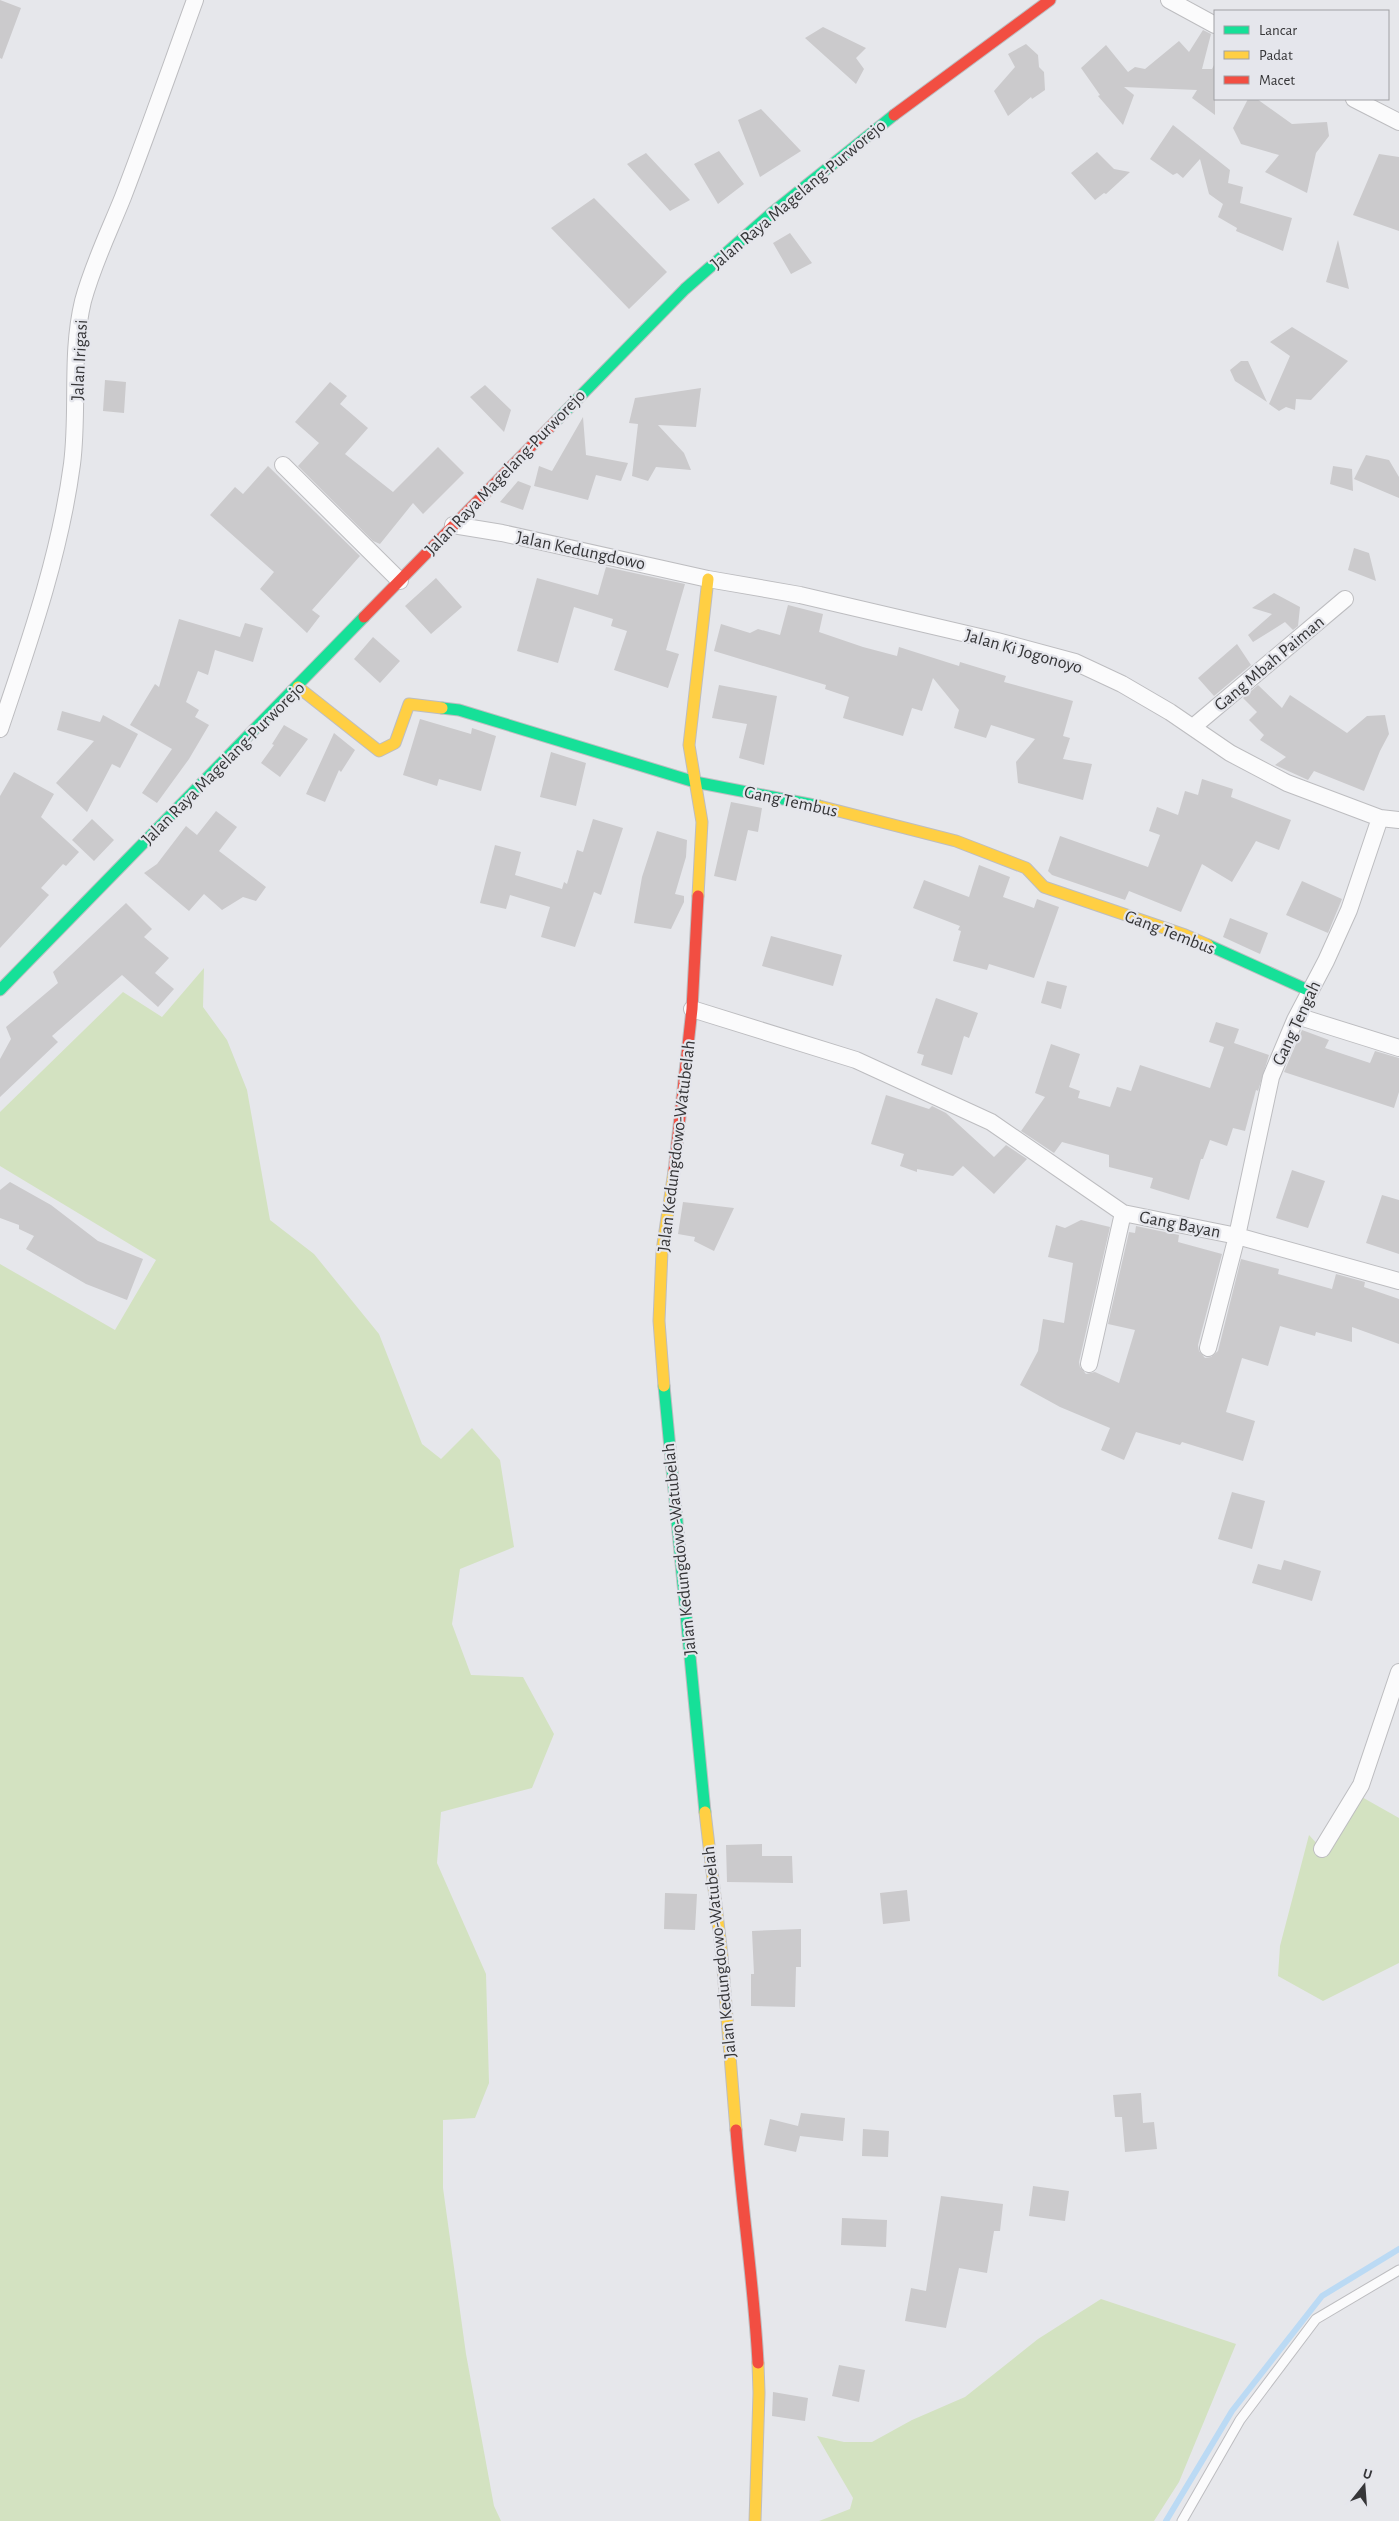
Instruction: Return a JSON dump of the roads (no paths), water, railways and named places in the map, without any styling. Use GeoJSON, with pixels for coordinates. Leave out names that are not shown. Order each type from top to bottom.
{"type":"FeatureCollection","features":[{"type":"Feature","properties":{"kind":"street","name":"Jalan Irigasi"},"geometry":{"type":"LineString","coordinates":[[0,729],[26,651],[64,516],[76,417],[75,367],[77,332],[83,301],[96,259],[122,198],[195,0]]}},
{"type":"Feature","properties":{"kind":"street","name":"Jalan Raya Magelang-Purworejo"},"geometry":{"type":"LineString","coordinates":[[0,990],[298,687],[620,354],[752,228],[842,154],[1050,0]]}},
{"type":"Feature","properties":{"kind":"street"},"geometry":{"type":"LineString","coordinates":[[1169,0],[1214,24]]}},
{"type":"Feature","properties":{"kind":"street"},"geometry":{"type":"LineString","coordinates":[[1356,100],[1399,122]]}},
{"type":"Feature","properties":{"kind":"street"},"geometry":{"type":"LineString","coordinates":[[283,465],[400,581]]}},
{"type":"Feature","properties":{"kind":"street","name":"Jalan Kedungdowo"},"geometry":{"type":"LineString","coordinates":[[453,525],[502,533],[708,579]]}},
{"type":"Feature","properties":{"kind":"street","name":"Jalan Ki Jogonoyo"},"geometry":{"type":"LineString","coordinates":[[708,579],[800,594],[997,641],[1075,662],[1122,684],[1230,753],[1287,783],[1380,818],[1399,820]]}},
{"type":"Feature","properties":{"kind":"street","name":"Jalan Kedungdowo-Watubelah"},"geometry":{"type":"LineString","coordinates":[[708,579],[689,745],[702,822],[692,1010],[677,1148],[662,1251],[660,1321],[670,1451],[706,1819],[722,1956],[741,2193],[755,2302],[759,2393],[754,2521]]}},
{"type":"Feature","properties":{"kind":"street","name":"Gang Mbah Paiman"},"geometry":{"type":"LineString","coordinates":[[1192,727],[1345,598]]}},
{"type":"Feature","properties":{"kind":"street","name":"Gang Tembus"},"geometry":{"type":"LineString","coordinates":[[298,687],[380,751],[395,742],[409,704],[459,710],[695,782],[794,800],[956,840],[1026,868],[1044,887],[1185,935],[1310,991]]}},
{"type":"Feature","properties":{"kind":"street","name":"Gang Tengah"},"geometry":{"type":"LineString","coordinates":[[1208,1348],[1237,1236],[1271,1077],[1297,1016],[1349,910],[1380,818]]}},
{"type":"Feature","properties":{"kind":"street"},"geometry":{"type":"LineString","coordinates":[[692,1010],[856,1060],[991,1122],[1123,1213],[1089,1364]]}},
{"type":"Feature","properties":{"kind":"street"},"geometry":{"type":"LineString","coordinates":[[1297,1016],[1399,1048]]}},
{"type":"Feature","properties":{"kind":"street","name":"Gang Bayan"},"geometry":{"type":"LineString","coordinates":[[1123,1213],[1237,1236],[1399,1281]]}},
{"type":"Feature","properties":{"kind":"street"},"geometry":{"type":"LineString","coordinates":[[1322,1849],[1361,1785],[1399,1672]]}},
{"type":"Feature","properties":{"kind":"lane"},"geometry":{"type":"LineString","coordinates":[[1182,2521],[1240,2420],[1316,2319],[1399,2270]]}},
{"type":"Feature","properties":{"kind":"waterway"},"geometry":{"type":"LineString","coordinates":[[1166,2521],[1232,2411],[1322,2296],[1399,2249]]}}]}
